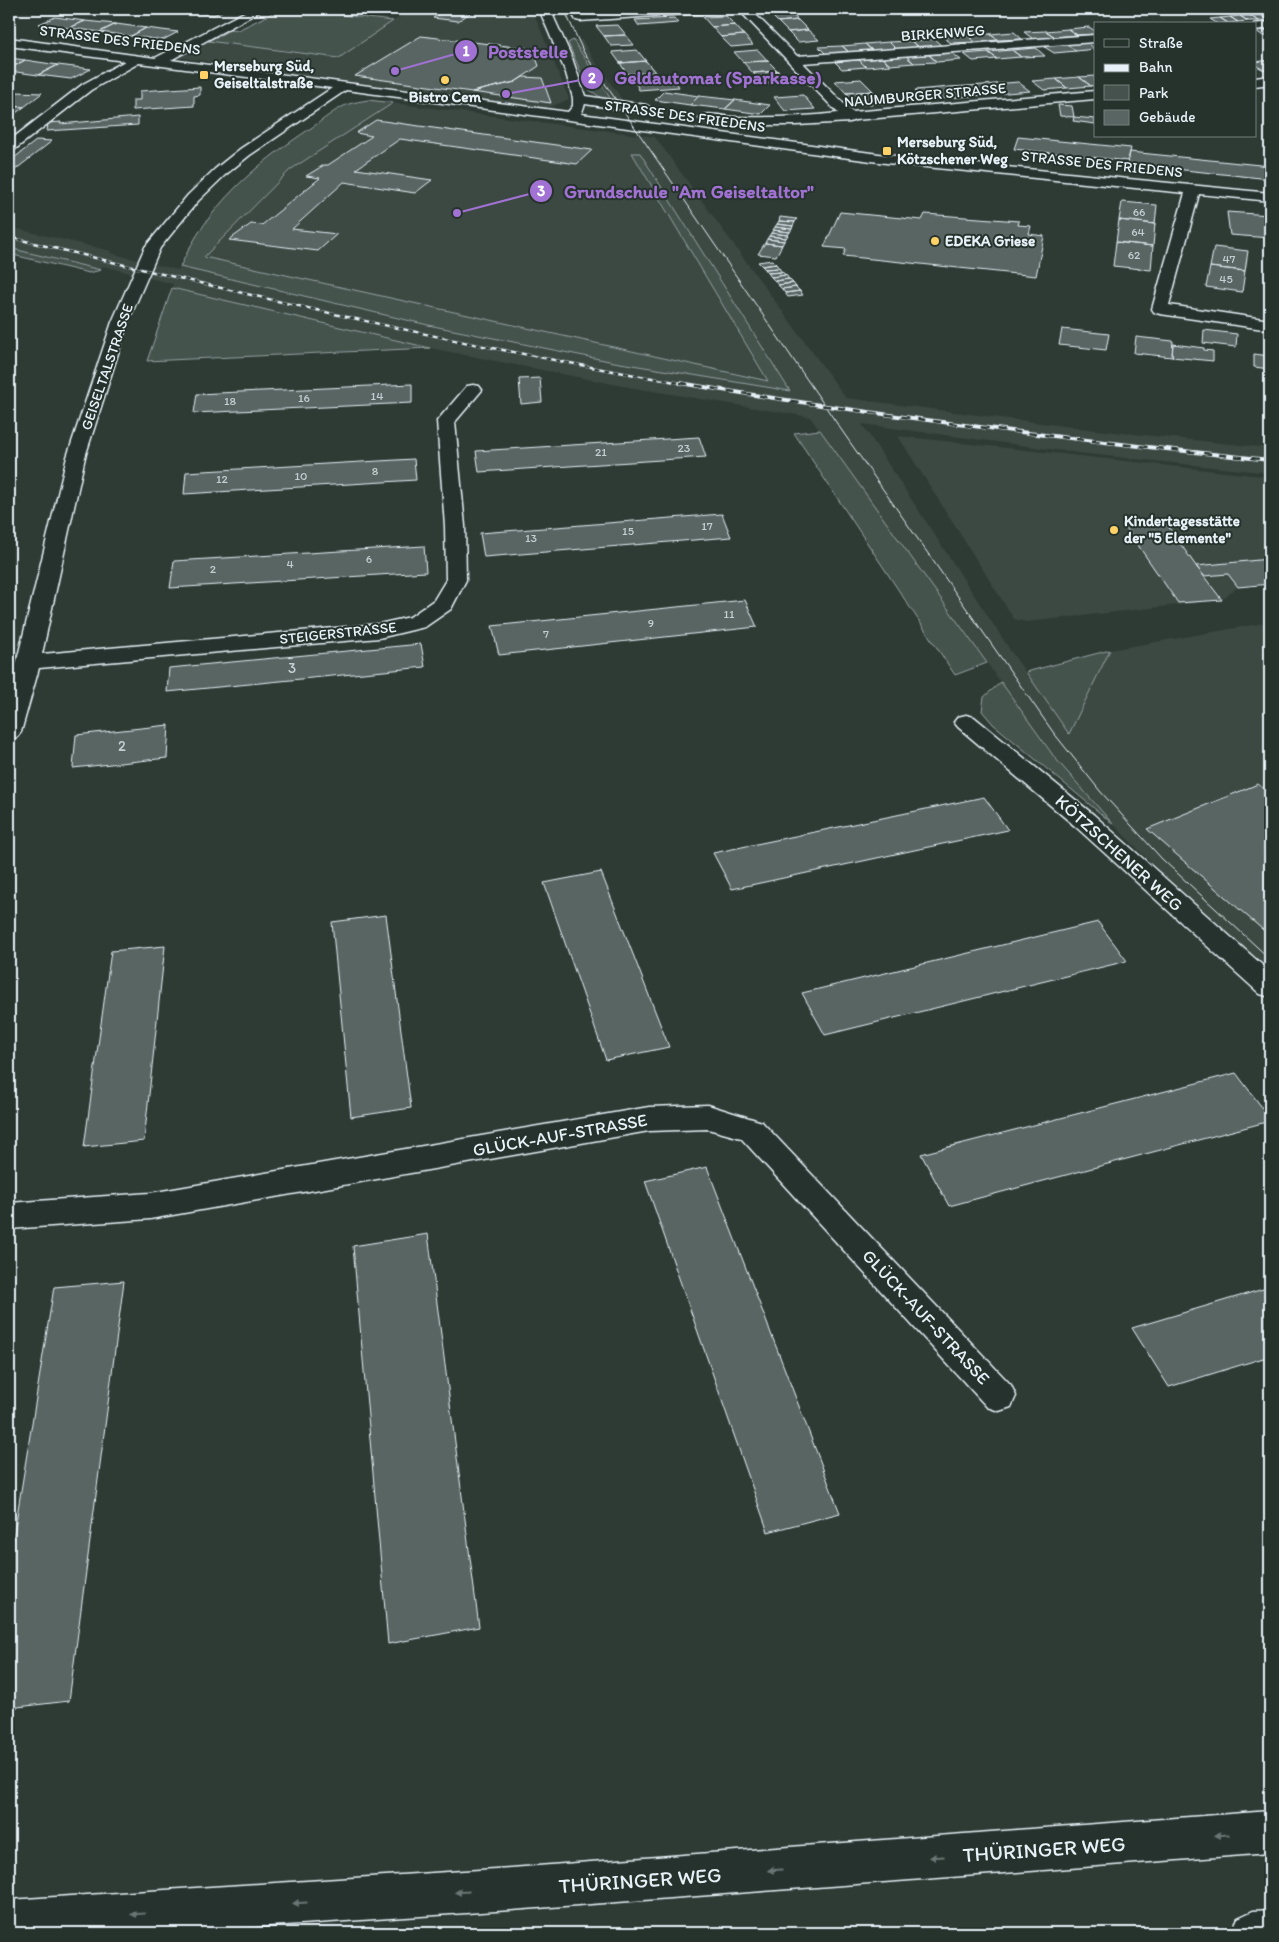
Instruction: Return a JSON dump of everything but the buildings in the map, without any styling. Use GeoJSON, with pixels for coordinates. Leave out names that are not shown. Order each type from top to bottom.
{"type":"FeatureCollection","features":[{"type":"Feature","properties":{"kind":"street"},"geometry":{"type":"LineString","coordinates":[[157,62],[258,9]]}},
{"type":"Feature","properties":{"kind":"street"},"geometry":{"type":"LineString","coordinates":[[545,9],[570,69],[579,100],[579,107],[571,117]]}},
{"type":"Feature","properties":{"kind":"street"},"geometry":{"type":"LineString","coordinates":[[578,13],[714,9]]}},
{"type":"Feature","properties":{"kind":"street"},"geometry":{"type":"LineString","coordinates":[[744,9],[850,118]]}},
{"type":"Feature","properties":{"kind":"street"},"geometry":{"type":"LineString","coordinates":[[1256,26],[1270,26]]}},
{"type":"Feature","properties":{"kind":"street","name":"BIRKENWEG"},"geometry":{"type":"LineString","coordinates":[[793,60],[1094,38]]}},
{"type":"Feature","properties":{"kind":"street","name":"STRASSE DES FRIEDENS"},"geometry":{"type":"LineString","coordinates":[[9,42],[886,159],[1270,197]]}},
{"type":"Feature","properties":{"kind":"street"},"geometry":{"type":"LineString","coordinates":[[9,147],[87,87],[136,60]]}},
{"type":"Feature","properties":{"kind":"street"},"geometry":{"type":"LineString","coordinates":[[1256,82],[1270,80]]}},
{"type":"Feature","properties":{"kind":"street","name":"GEISELTALSTRASSE"},"geometry":{"type":"LineString","coordinates":[[9,732],[29,662],[76,457],[120,322],[153,247],[193,198],[220,172],[245,152],[343,86]]}},
{"type":"Feature","properties":{"kind":"street","name":"NAUMBURGER STRASSE"},"geometry":{"type":"LineString","coordinates":[[692,116],[730,121],[767,122],[850,118],[1094,95]]}},
{"type":"Feature","properties":{"kind":"street"},"geometry":{"type":"LineString","coordinates":[[579,100],[600,101],[656,111]]}},
{"type":"Feature","properties":{"kind":"street"},"geometry":{"type":"LineString","coordinates":[[1193,190],[1160,309],[1270,325]]}},
{"type":"Feature","properties":{"kind":"street","name":"STEIGERSTRASSE"},"geometry":{"type":"LineString","coordinates":[[29,662],[379,631],[417,622],[444,604],[456,580],[455,526],[446,421],[473,390]]}},
{"type":"Feature","properties":{"kind":"street","name":"KÖTZSCHENER WEG"},"geometry":{"type":"LineString","coordinates":[[966,722],[1084,821],[1270,987]]}},
{"type":"Feature","properties":{"kind":"street","name":"GLÜCK-AUF-STRASSE"},"geometry":{"type":"LineString","coordinates":[[9,1216],[150,1206],[649,1119],[708,1117],[751,1130],[999,1396]]}},
{"type":"Feature","properties":{"kind":"street","name":"THÜRINGER WEG"},"geometry":{"type":"LineString","coordinates":[[9,1922],[541,1887],[1270,1832]]}},
{"type":"Feature","properties":{"kind":"street"},"geometry":{"type":"LineString","coordinates":[[1253,1933],[1270,1932]]}},
{"type":"Feature","properties":{"kind":"shaded area"},"geometry":{"type":"Polygon","coordinates":[[[411,9],[532,9],[569,99],[546,109],[177,57],[208,41],[339,58],[411,9]]]}},
{"type":"Feature","properties":{"kind":"shaded area"},"geometry":{"type":"Polygon","coordinates":[[[573,40],[582,40],[624,102],[612,101],[573,40]]]}},
{"type":"Feature","properties":{"kind":"shaded area"},"geometry":{"type":"Polygon","coordinates":[[[393,103],[655,137],[846,398],[1095,430],[1270,448],[1270,473],[1087,454],[862,424],[1014,656],[1069,734],[1110,650],[1270,622],[1270,973],[1176,888],[1113,824],[1055,758],[810,417],[628,387],[430,348],[172,288],[173,284],[103,266],[101,270],[9,248],[9,227],[111,251],[110,253],[178,270],[180,267],[428,325],[614,362],[790,391],[640,153],[632,153],[768,381],[203,257],[290,170],[393,103]]]}},
{"type":"Feature","properties":{"kind":"shaded area","name":"Kindertagesstätte der \"5 Elemente\""},"geometry":{"type":"Polygon","coordinates":[[[898,436],[1270,477],[1270,584],[1238,587],[1222,600],[1027,622],[1014,619],[898,436]]]}},
{"type":"Feature","properties":{"kind":"green space"},"geometry":{"type":"Polygon","coordinates":[[[281,9],[393,21],[339,58],[208,41],[232,29],[238,30],[281,9]]]}},
{"type":"Feature","properties":{"kind":"green space"},"geometry":{"type":"Polygon","coordinates":[[[573,40],[612,101],[600,97],[588,89],[568,43],[573,40]]]}},
{"type":"Feature","properties":{"kind":"green space"},"geometry":{"type":"Polygon","coordinates":[[[368,100],[393,103],[290,170],[204,257],[768,381],[632,153],[640,153],[790,391],[614,362],[428,325],[180,267],[204,224],[235,188],[252,172],[290,142],[334,112],[349,104],[368,100]]]}},
{"type":"Feature","properties":{"kind":"green space"},"geometry":{"type":"Polygon","coordinates":[[[9,248],[101,270],[89,273],[9,254],[9,248]]]}},
{"type":"Feature","properties":{"kind":"green space"},"geometry":{"type":"Polygon","coordinates":[[[172,288],[430,348],[147,361],[172,288]]]}},
{"type":"Feature","properties":{"kind":"green space"},"geometry":{"type":"Polygon","coordinates":[[[820,430],[987,663],[955,675],[794,433],[820,430]]]}},
{"type":"Feature","properties":{"kind":"green space"},"geometry":{"type":"Polygon","coordinates":[[[1110,650],[1069,734],[1026,672],[1110,650]]]}},
{"type":"Feature","properties":{"kind":"green space"},"geometry":{"type":"Polygon","coordinates":[[[1001,682],[1055,758],[1113,824],[993,724],[982,711],[984,697],[1001,682]]]}},
{"type":"Feature","properties":{"kind":"tram line"},"geometry":{"type":"LineString","coordinates":[[564,9],[584,53],[840,428],[1053,732],[1100,791],[1162,859],[1270,959]]}},
{"type":"Feature","properties":{"kind":"railway"},"geometry":{"type":"LineString","coordinates":[[9,237],[347,317],[517,353],[687,384]]}},
{"type":"Feature","properties":{"kind":"railway"},"geometry":{"type":"LineString","coordinates":[[680,383],[974,426],[1270,460]]}},
{"type":"Feature","properties":{"kind":"place","name":"Poststelle"},"geometry":{"type":"Point","coordinates":[395,71]}},
{"type":"Feature","properties":{"kind":"place","name":"Merseburg Süd, Geiseltalstraße"},"geometry":{"type":"Point","coordinates":[204,75]}},
{"type":"Feature","properties":{"kind":"place","name":"Bistro Cem"},"geometry":{"type":"Point","coordinates":[445,80]}},
{"type":"Feature","properties":{"kind":"place","name":"Geldautomat (Sparkasse)"},"geometry":{"type":"Point","coordinates":[506,94]}},
{"type":"Feature","properties":{"kind":"place","name":"Merseburg Süd, Kötzschener Weg"},"geometry":{"type":"Point","coordinates":[887,151]}},
{"type":"Feature","properties":{"kind":"place","name":"Grundschule \"Am Geiseltaltor\""},"geometry":{"type":"Point","coordinates":[457,213]}},
{"type":"Feature","properties":{"kind":"place","name":"EDEKA Griese"},"geometry":{"type":"Point","coordinates":[935,241]}},
{"type":"Feature","properties":{"kind":"place","name":"Kindertagesstätte der \"5 Elemente\""},"geometry":{"type":"Point","coordinates":[1114,530]}}]}
